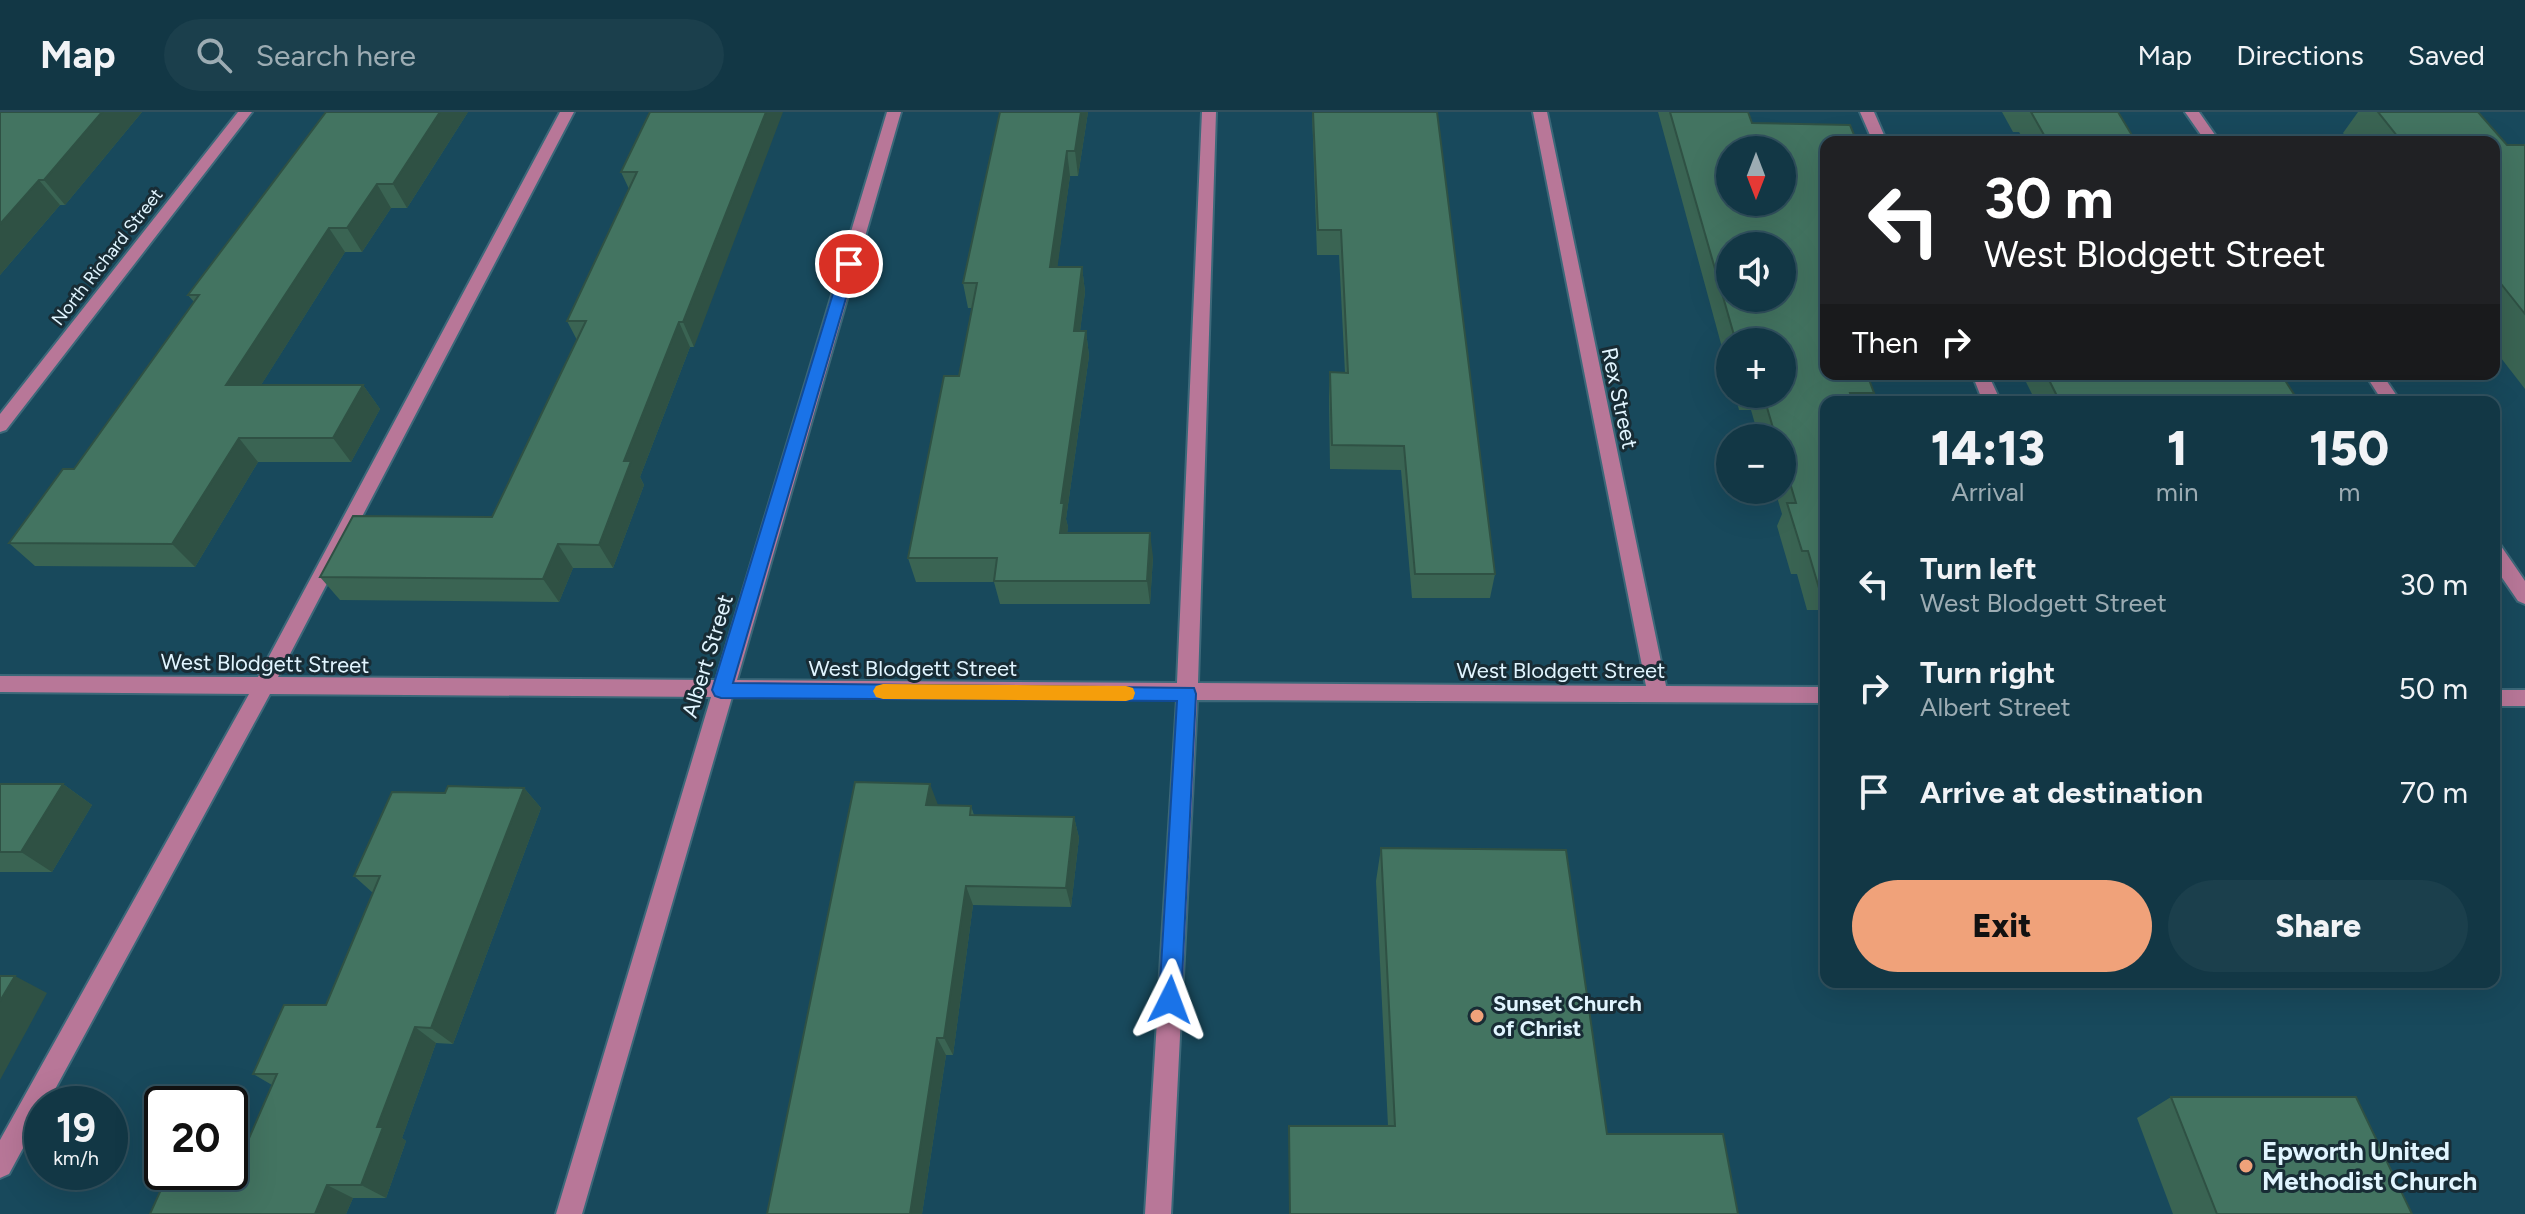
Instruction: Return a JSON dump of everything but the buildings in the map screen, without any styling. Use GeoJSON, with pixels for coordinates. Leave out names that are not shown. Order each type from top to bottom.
{"type":"FeatureCollection","features":[{"type":"Feature","properties":{"kind":"street","name":"North Richard Street"},"geometry":{"type":"LineString","coordinates":[[0,426],[245,112]]}},
{"type":"Feature","properties":{"kind":"street"},"geometry":{"type":"LineString","coordinates":[[0,1165],[263,687],[567,112]]}},
{"type":"Feature","properties":{"kind":"street","name":"Albert Street"},"geometry":{"type":"LineString","coordinates":[[569,1214],[721,690],[894,112]]}},
{"type":"Feature","properties":{"kind":"street"},"geometry":{"type":"LineString","coordinates":[[1158,1214],[1187,694],[1209,112]]}},
{"type":"Feature","properties":{"kind":"street","name":"Rex Street"},"geometry":{"type":"LineString","coordinates":[[1540,112],[1658,694]]}},
{"type":"Feature","properties":{"kind":"street"},"geometry":{"type":"LineString","coordinates":[[1867,112],[1877,136]]}},
{"type":"Feature","properties":{"kind":"street"},"geometry":{"type":"LineString","coordinates":[[2192,112],[2209,136]]}},
{"type":"Feature","properties":{"kind":"street"},"geometry":{"type":"LineString","coordinates":[[2500,560],[2525,596]]}},
{"type":"Feature","properties":{"kind":"street","name":"West Blodgett Street"},"geometry":{"type":"LineString","coordinates":[[0,684],[1187,694],[1820,695]]}},
{"type":"Feature","properties":{"kind":"street"},"geometry":{"type":"LineString","coordinates":[[2500,698],[2525,698]]}},
{"type":"Feature","properties":{"kind":"slow traffic"},"geometry":{"type":"LineString","coordinates":[[883,691],[1126,693]]}},
{"type":"Feature","properties":{"kind":"place","name":"Sunset Church of Christ"},"geometry":{"type":"Point","coordinates":[1477,1016]}},
{"type":"Feature","properties":{"kind":"place","name":"Epworth United Methodist Church"},"geometry":{"type":"Point","coordinates":[2246,1166]}},
{"type":"Feature","properties":{"kind":"route"},"geometry":{"type":"LineString","coordinates":[[849,264],[721,690],[1187,694],[1170,1000]]}}]}
